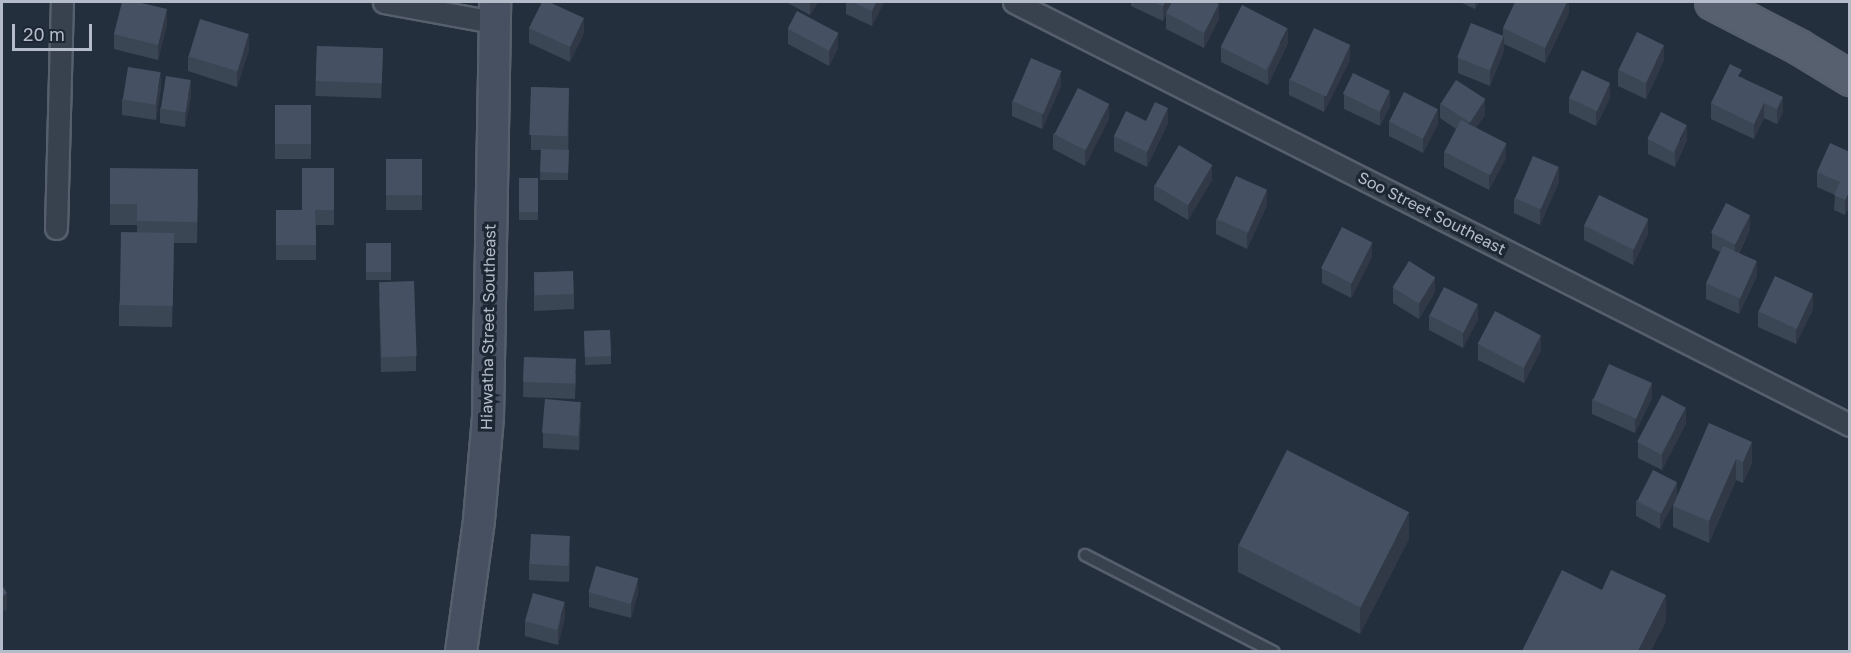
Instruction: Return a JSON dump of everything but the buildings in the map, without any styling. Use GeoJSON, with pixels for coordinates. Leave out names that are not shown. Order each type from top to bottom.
{"type":"FeatureCollection","features":[{"type":"Feature","properties":{"kind":"main road"},"geometry":{"type":"LineString","coordinates":[[1712,2],[1799,47],[1850,78]]}},
{"type":"Feature","properties":{"kind":"street"},"geometry":{"type":"LineString","coordinates":[[56,228],[62,2]]}},
{"type":"Feature","properties":{"kind":"street"},"geometry":{"type":"LineString","coordinates":[[384,2],[494,12]]}},
{"type":"Feature","properties":{"kind":"street","name":"Soo Street Southeast"},"geometry":{"type":"LineString","coordinates":[[1014,2],[1850,425]]}},
{"type":"Feature","properties":{"kind":"street","name":"Hiawatha Street Southeast"},"geometry":{"type":"LineString","coordinates":[[461,651],[479,520],[488,417],[494,12]]}},
{"type":"Feature","properties":{"kind":"lane"},"geometry":{"type":"LineString","coordinates":[[1085,555],[1274,651]]}}]}
